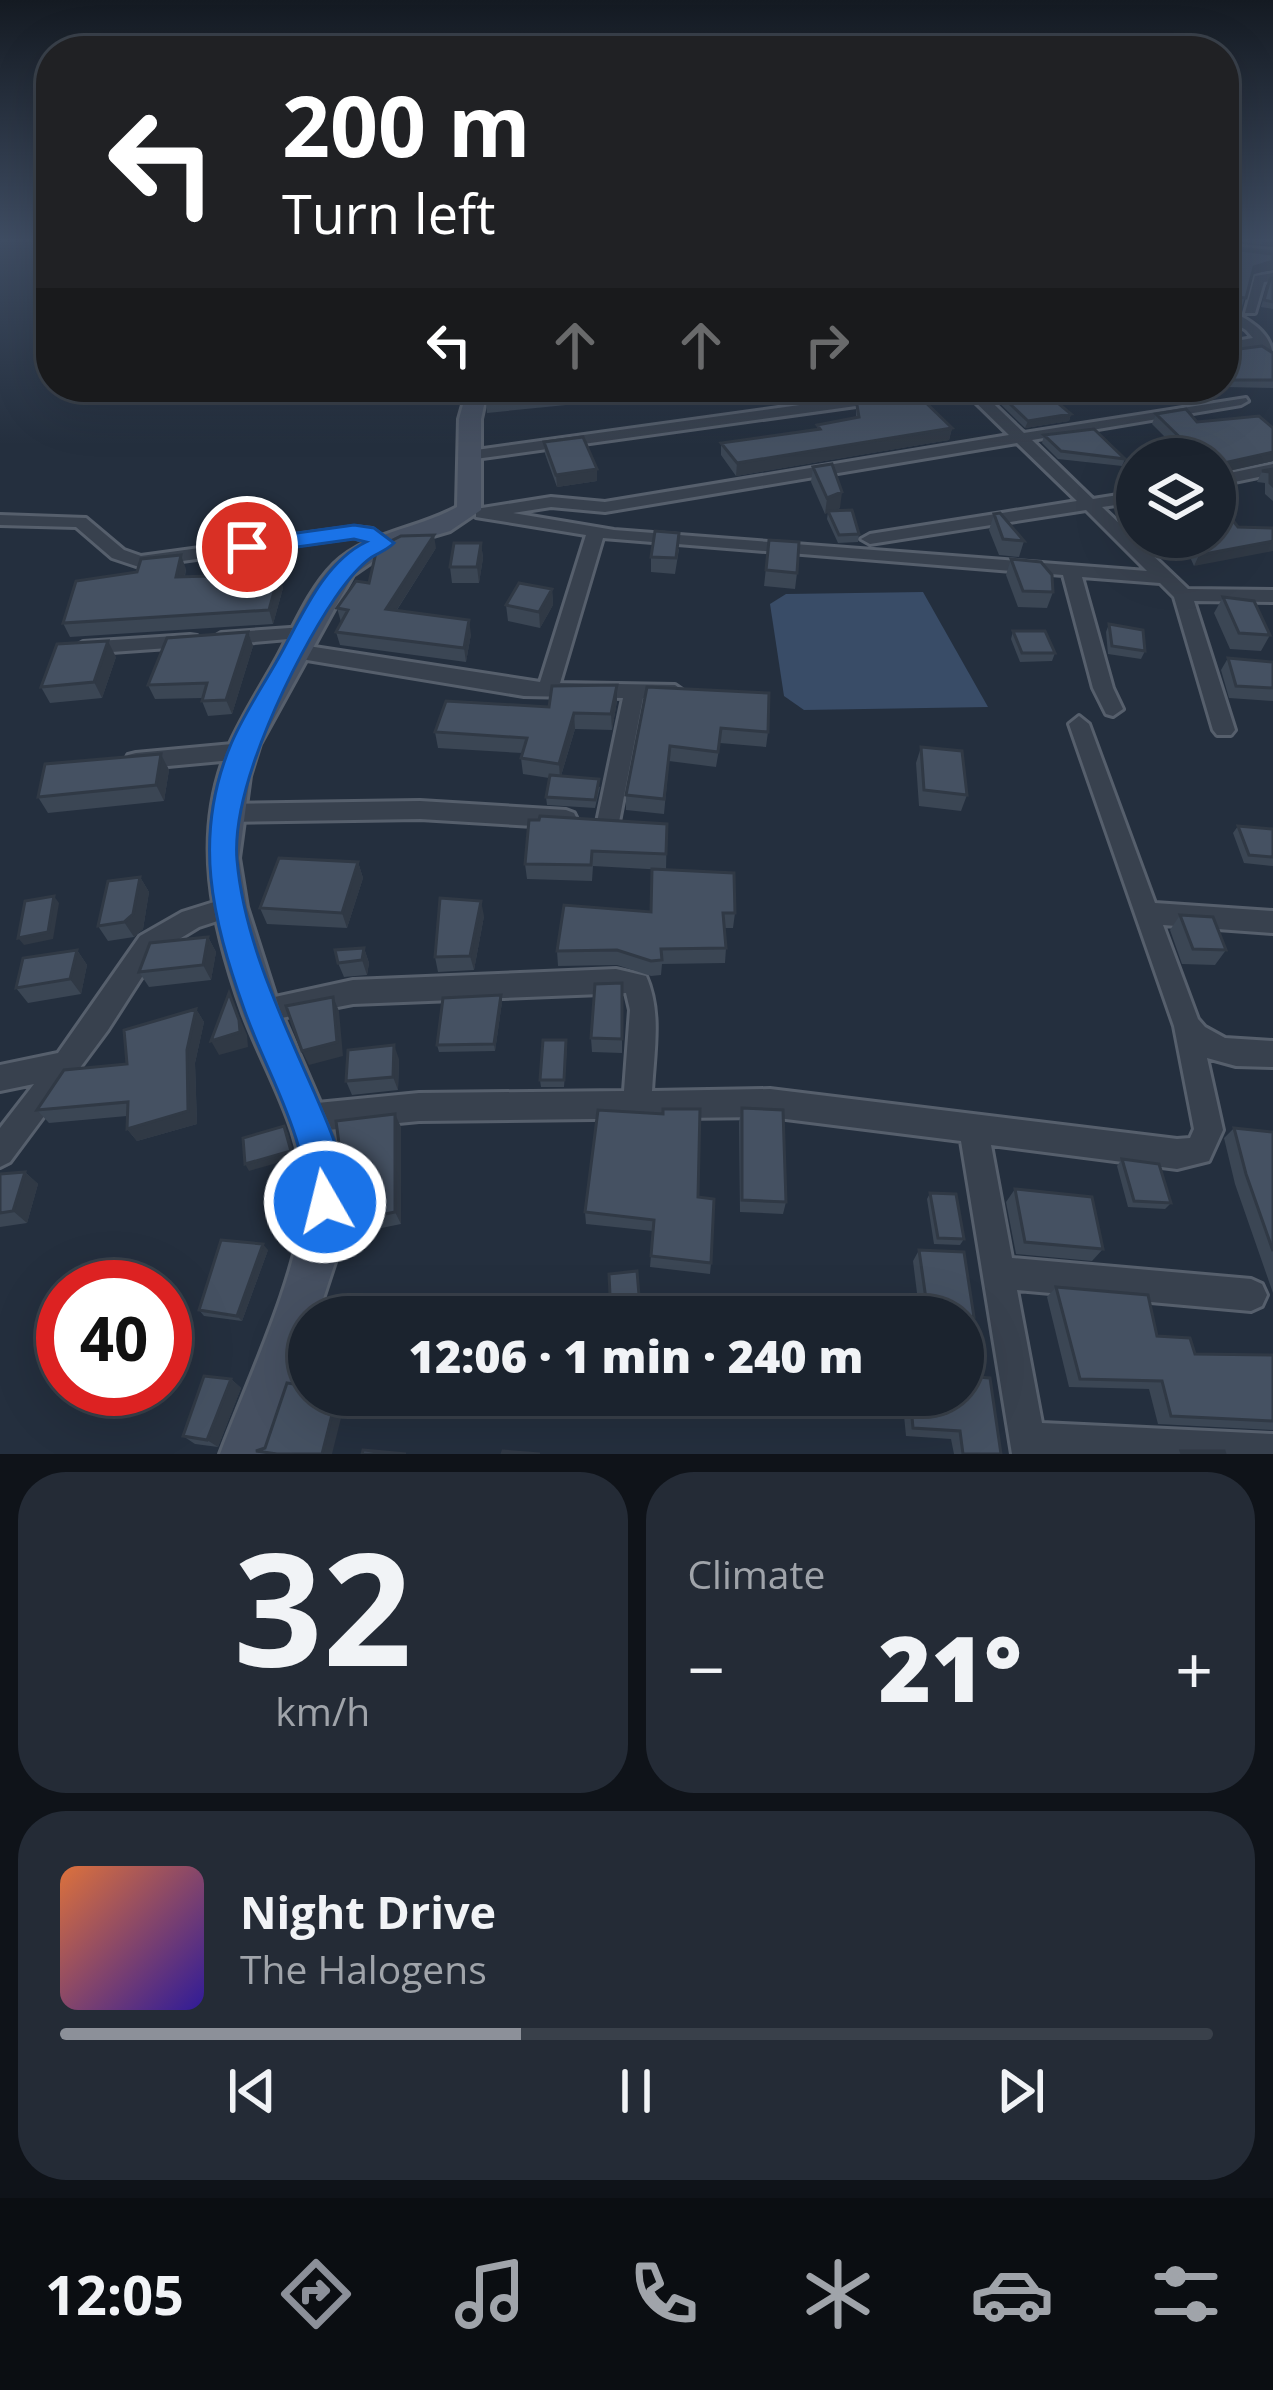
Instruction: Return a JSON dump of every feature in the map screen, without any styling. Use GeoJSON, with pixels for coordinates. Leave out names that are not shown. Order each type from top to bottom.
{"type":"FeatureCollection","features":[{"type":"Feature","properties":{"kind":"street"},"geometry":{"type":"LineString","coordinates":[[1239,320],[1251,327],[1273,355]]}},
{"type":"Feature","properties":{"kind":"street"},"geometry":{"type":"LineString","coordinates":[[1239,345],[1262,341]]}},
{"type":"Feature","properties":{"kind":"street"},"geometry":{"type":"LineString","coordinates":[[476,402],[468,455],[476,511]]}},
{"type":"Feature","properties":{"kind":"street"},"geometry":{"type":"LineString","coordinates":[[468,455],[855,402]]}},
{"type":"Feature","properties":{"kind":"street"},"geometry":{"type":"LineString","coordinates":[[980,402],[1183,595],[1224,730]]}},
{"type":"Feature","properties":{"kind":"street"},"geometry":{"type":"LineString","coordinates":[[245,1454],[316,1253],[325,1202],[318,1146],[261,1010],[230,907],[222,858],[225,813],[243,751],[344,569],[383,543],[476,511],[551,502],[605,506],[1236,402]]}},
{"type":"Feature","properties":{"kind":"street"},"geometry":{"type":"LineString","coordinates":[[1236,477],[1273,469]]}},
{"type":"Feature","properties":{"kind":"street"},"geometry":{"type":"LineString","coordinates":[[870,539],[1116,501]]}},
{"type":"Feature","properties":{"kind":"street"},"geometry":{"type":"LineString","coordinates":[[476,511],[596,532],[1169,578]]}},
{"type":"Feature","properties":{"kind":"street"},"geometry":{"type":"LineString","coordinates":[[0,520],[80,522],[118,554],[139,562],[354,532],[366,532],[383,543]]}},
{"type":"Feature","properties":{"kind":"street"},"geometry":{"type":"LineString","coordinates":[[547,691],[596,532]]}},
{"type":"Feature","properties":{"kind":"street"},"geometry":{"type":"LineString","coordinates":[[1071,571],[1103,688],[1114,709]]}},
{"type":"Feature","properties":{"kind":"street"},"geometry":{"type":"LineString","coordinates":[[1183,595],[1273,596]]}},
{"type":"Feature","properties":{"kind":"street"},"geometry":{"type":"LineString","coordinates":[[68,649],[300,642],[547,691],[696,692]]}},
{"type":"Feature","properties":{"kind":"street"},"geometry":{"type":"LineString","coordinates":[[1205,658],[1228,659]]}},
{"type":"Feature","properties":{"kind":"street"},"geometry":{"type":"LineString","coordinates":[[225,813],[420,810],[618,822],[634,692]]}},
{"type":"Feature","properties":{"kind":"street"},"geometry":{"type":"LineString","coordinates":[[307,1118],[418,1107],[770,1103],[1177,1154],[1198,1151],[1209,1130],[1187,1026],[1079,724]]}},
{"type":"Feature","properties":{"kind":"street"},"geometry":{"type":"LineString","coordinates":[[101,764],[243,751]]}},
{"type":"Feature","properties":{"kind":"street"},"geometry":{"type":"LineString","coordinates":[[0,1152],[149,944],[190,919],[230,907]]}},
{"type":"Feature","properties":{"kind":"street"},"geometry":{"type":"LineString","coordinates":[[1147,913],[1273,922]]}},
{"type":"Feature","properties":{"kind":"street"},"geometry":{"type":"LineString","coordinates":[[261,1010],[353,992],[616,980],[637,984],[643,1010],[637,1104]]}},
{"type":"Feature","properties":{"kind":"street"},"geometry":{"type":"LineString","coordinates":[[1187,1026],[1200,1043],[1217,1052],[1273,1054]]}},
{"type":"Feature","properties":{"kind":"street"},"geometry":{"type":"LineString","coordinates":[[0,1078],[65,1065]]}},
{"type":"Feature","properties":{"kind":"street"},"geometry":{"type":"LineString","coordinates":[[973,1127],[1029,1447],[1273,1452]]}},
{"type":"Feature","properties":{"kind":"street"},"geometry":{"type":"LineString","coordinates":[[999,1273],[1251,1295]]}},
{"type":"Feature","properties":{"kind":"water"},"geometry":{"type":"Polygon","coordinates":[[[923,592],[988,707],[804,710],[784,696],[770,604],[786,594],[923,592]]]}},
{"type":"Feature","properties":{"kind":"building"},"geometry":{"type":"Polygon","coordinates":[[[1262,346],[1273,353],[1273,380],[1239,380],[1239,349],[1262,346]]]}},
{"type":"Feature","properties":{"kind":"building"},"geometry":{"type":"Polygon","coordinates":[[[856,402],[925,402],[952,428],[737,463],[721,443],[820,429],[817,425],[859,417],[856,402]]]}},
{"type":"Feature","properties":{"kind":"building"},"geometry":{"type":"Polygon","coordinates":[[[1008,402],[1057,402],[1071,414],[1028,421],[1008,402]]]}},
{"type":"Feature","properties":{"kind":"building"},"geometry":{"type":"Polygon","coordinates":[[[1186,409],[1197,422],[1259,416],[1273,428],[1273,452],[1236,460],[1236,438],[1181,438],[1156,414],[1186,409]]]}},
{"type":"Feature","properties":{"kind":"building"},"geometry":{"type":"Polygon","coordinates":[[[1094,429],[1116,450],[1116,458],[1061,451],[1044,435],[1094,429]]]}},
{"type":"Feature","properties":{"kind":"building"},"geometry":{"type":"Polygon","coordinates":[[[583,437],[597,469],[556,475],[544,442],[583,437]]]}},
{"type":"Feature","properties":{"kind":"building"},"geometry":{"type":"Polygon","coordinates":[[[832,464],[842,492],[827,498],[813,467],[832,464]]]}},
{"type":"Feature","properties":{"kind":"building"},"geometry":{"type":"Polygon","coordinates":[[[852,510],[859,534],[839,535],[828,511],[852,510]]]}},
{"type":"Feature","properties":{"kind":"building"},"geometry":{"type":"Polygon","coordinates":[[[1000,513],[1024,541],[1003,539],[994,514],[1000,513]]]}},
{"type":"Feature","properties":{"kind":"building"},"geometry":{"type":"Polygon","coordinates":[[[1236,524],[1273,528],[1273,541],[1236,548],[1236,524]]]}},
{"type":"Feature","properties":{"kind":"building"},"geometry":{"type":"Polygon","coordinates":[[[655,531],[679,533],[676,558],[651,557],[655,531]]]}},
{"type":"Feature","properties":{"kind":"building"},"geometry":{"type":"Polygon","coordinates":[[[434,535],[386,609],[469,620],[464,648],[336,632],[348,610],[337,608],[356,581],[369,583],[377,548],[401,536],[434,535]]]}},
{"type":"Feature","properties":{"kind":"building"},"geometry":{"type":"Polygon","coordinates":[[[769,540],[799,542],[797,573],[766,570],[769,540]]]}},
{"type":"Feature","properties":{"kind":"building"},"geometry":{"type":"Polygon","coordinates":[[[454,543],[481,543],[477,567],[450,567],[454,543]]]}},
{"type":"Feature","properties":{"kind":"building"},"geometry":{"type":"Polygon","coordinates":[[[181,555],[176,577],[279,574],[269,610],[63,623],[76,581],[137,572],[141,559],[181,555]]]}},
{"type":"Feature","properties":{"kind":"building"},"geometry":{"type":"Polygon","coordinates":[[[1011,559],[1041,562],[1052,575],[1053,592],[1023,591],[1011,559]]]}},
{"type":"Feature","properties":{"kind":"building"},"geometry":{"type":"Polygon","coordinates":[[[519,583],[552,589],[539,612],[506,605],[519,583]]]}},
{"type":"Feature","properties":{"kind":"building"},"geometry":{"type":"Polygon","coordinates":[[[1223,597],[1254,601],[1270,635],[1239,633],[1223,597]]]}},
{"type":"Feature","properties":{"kind":"building"},"geometry":{"type":"Polygon","coordinates":[[[1109,624],[1143,630],[1145,651],[1112,646],[1109,624]]]}},
{"type":"Feature","properties":{"kind":"building"},"geometry":{"type":"Polygon","coordinates":[[[1013,631],[1045,631],[1055,653],[1022,653],[1013,631]]]}},
{"type":"Feature","properties":{"kind":"building"},"geometry":{"type":"Polygon","coordinates":[[[248,632],[226,700],[202,701],[207,683],[148,685],[167,638],[248,632]]]}},
{"type":"Feature","properties":{"kind":"building"},"geometry":{"type":"Polygon","coordinates":[[[108,641],[94,682],[41,687],[57,644],[108,641]]]}},
{"type":"Feature","properties":{"kind":"building"},"geometry":{"type":"Polygon","coordinates":[[[1228,658],[1273,662],[1273,688],[1236,686],[1228,658]]]}},
{"type":"Feature","properties":{"kind":"building"},"geometry":{"type":"Polygon","coordinates":[[[617,685],[611,714],[574,713],[559,764],[521,758],[527,738],[435,732],[446,701],[549,707],[552,686],[617,685]]]}},
{"type":"Feature","properties":{"kind":"building"},"geometry":{"type":"Polygon","coordinates":[[[647,687],[769,693],[768,732],[721,728],[718,752],[670,746],[664,799],[626,795],[647,687]]]}},
{"type":"Feature","properties":{"kind":"building"},"geometry":{"type":"Polygon","coordinates":[[[921,747],[962,751],[967,795],[924,790],[921,747]]]}},
{"type":"Feature","properties":{"kind":"building"},"geometry":{"type":"Polygon","coordinates":[[[161,754],[156,785],[38,797],[45,764],[161,754]]]}},
{"type":"Feature","properties":{"kind":"building"},"geometry":{"type":"Polygon","coordinates":[[[550,775],[599,779],[595,800],[546,797],[550,775]]]}},
{"type":"Feature","properties":{"kind":"building"},"geometry":{"type":"Polygon","coordinates":[[[540,816],[667,824],[666,854],[592,851],[591,865],[525,864],[529,820],[540,816]]]}},
{"type":"Feature","properties":{"kind":"building"},"geometry":{"type":"Polygon","coordinates":[[[1238,826],[1273,829],[1273,857],[1249,855],[1238,826]]]}},
{"type":"Feature","properties":{"kind":"building"},"geometry":{"type":"Polygon","coordinates":[[[279,858],[358,862],[342,913],[260,908],[279,858]]]}},
{"type":"Feature","properties":{"kind":"building"},"geometry":{"type":"Polygon","coordinates":[[[652,869],[734,873],[735,913],[723,913],[726,948],[661,949],[662,960],[651,961],[617,950],[557,951],[564,905],[651,912],[652,869]]]}},
{"type":"Feature","properties":{"kind":"building"},"geometry":{"type":"Polygon","coordinates":[[[140,877],[133,914],[124,922],[98,926],[108,881],[140,877]]]}},
{"type":"Feature","properties":{"kind":"building"},"geometry":{"type":"Polygon","coordinates":[[[54,896],[48,932],[18,938],[25,901],[54,896]]]}},
{"type":"Feature","properties":{"kind":"building"},"geometry":{"type":"Polygon","coordinates":[[[440,898],[481,901],[470,956],[435,957],[440,898]]]}},
{"type":"Feature","properties":{"kind":"building"},"geometry":{"type":"Polygon","coordinates":[[[1180,915],[1213,917],[1226,950],[1193,949],[1180,915]]]}},
{"type":"Feature","properties":{"kind":"building"},"geometry":{"type":"Polygon","coordinates":[[[208,937],[203,965],[139,972],[150,943],[208,937]]]}},
{"type":"Feature","properties":{"kind":"building"},"geometry":{"type":"Polygon","coordinates":[[[364,948],[362,960],[338,963],[335,950],[364,948]]]}},
{"type":"Feature","properties":{"kind":"building"},"geometry":{"type":"Polygon","coordinates":[[[77,950],[70,979],[16,988],[23,958],[77,950]]]}},
{"type":"Feature","properties":{"kind":"building"},"geometry":{"type":"Polygon","coordinates":[[[622,983],[622,1039],[591,1038],[595,984],[622,983]]]}},
{"type":"Feature","properties":{"kind":"building"},"geometry":{"type":"Polygon","coordinates":[[[229,993],[240,1032],[211,1041],[229,993]]]}},
{"type":"Feature","properties":{"kind":"building"},"geometry":{"type":"Polygon","coordinates":[[[501,995],[494,1044],[437,1045],[443,998],[501,995]]]}},
{"type":"Feature","properties":{"kind":"building"},"geometry":{"type":"Polygon","coordinates":[[[333,997],[337,1042],[302,1051],[286,1006],[333,997]]]}},
{"type":"Feature","properties":{"kind":"building"},"geometry":{"type":"Polygon","coordinates":[[[196,1009],[187,1050],[188,1111],[127,1129],[128,1102],[37,1110],[64,1070],[127,1064],[124,1030],[196,1009]]]}},
{"type":"Feature","properties":{"kind":"building"},"geometry":{"type":"Polygon","coordinates":[[[543,1040],[566,1040],[564,1080],[540,1080],[543,1040]]]}},
{"type":"Feature","properties":{"kind":"building"},"geometry":{"type":"Polygon","coordinates":[[[394,1045],[393,1077],[346,1081],[348,1050],[394,1045]]]}},
{"type":"Feature","properties":{"kind":"building"},"geometry":{"type":"Polygon","coordinates":[[[742,1108],[783,1110],[786,1202],[742,1200],[742,1108]]]}},
{"type":"Feature","properties":{"kind":"building"},"geometry":{"type":"Polygon","coordinates":[[[663,1109],[700,1109],[698,1197],[714,1199],[711,1263],[651,1256],[654,1220],[585,1212],[598,1110],[663,1114],[663,1109]]]}},
{"type":"Feature","properties":{"kind":"building"},"geometry":{"type":"Polygon","coordinates":[[[395,1114],[395,1212],[340,1223],[345,1189],[336,1121],[395,1114]]]}},
{"type":"Feature","properties":{"kind":"building"},"geometry":{"type":"Polygon","coordinates":[[[284,1126],[291,1151],[245,1164],[243,1138],[284,1126]]]}},
{"type":"Feature","properties":{"kind":"building"},"geometry":{"type":"Polygon","coordinates":[[[1234,1128],[1273,1132],[1273,1251],[1246,1174],[1234,1128]]]}},
{"type":"Feature","properties":{"kind":"building"},"geometry":{"type":"Polygon","coordinates":[[[1122,1159],[1159,1164],[1171,1203],[1134,1201],[1122,1159]]]}},
{"type":"Feature","properties":{"kind":"building"},"geometry":{"type":"Polygon","coordinates":[[[25,1172],[13,1211],[0,1213],[0,1174],[25,1172]]]}},
{"type":"Feature","properties":{"kind":"building"},"geometry":{"type":"Polygon","coordinates":[[[1015,1189],[1092,1197],[1103,1249],[1025,1242],[1015,1189]]]}},
{"type":"Feature","properties":{"kind":"building"},"geometry":{"type":"Polygon","coordinates":[[[930,1193],[956,1194],[964,1239],[938,1238],[930,1193]]]}},
{"type":"Feature","properties":{"kind":"building"},"geometry":{"type":"Polygon","coordinates":[[[221,1240],[263,1244],[237,1316],[199,1310],[221,1240]]]}},
{"type":"Feature","properties":{"kind":"building"},"geometry":{"type":"Polygon","coordinates":[[[919,1250],[964,1252],[971,1296],[926,1296],[919,1250]]]}},
{"type":"Feature","properties":{"kind":"building"},"geometry":{"type":"Polygon","coordinates":[[[637,1271],[639,1296],[610,1296],[609,1274],[637,1271]]]}},
{"type":"Feature","properties":{"kind":"building"},"geometry":{"type":"Polygon","coordinates":[[[1056,1287],[1148,1295],[1157,1336],[1190,1338],[1195,1354],[1273,1355],[1273,1421],[1171,1416],[1162,1381],[1080,1379],[1056,1287]]]}},
{"type":"Feature","properties":{"kind":"building"},"geometry":{"type":"Polygon","coordinates":[[[204,1376],[231,1379],[207,1440],[183,1436],[204,1376]]]}},
{"type":"Feature","properties":{"kind":"building"},"geometry":{"type":"Polygon","coordinates":[[[984,1378],[990,1378],[1001,1454],[963,1454],[960,1431],[913,1428],[912,1416],[984,1416],[984,1378]]]}},
{"type":"Feature","properties":{"kind":"building"},"geometry":{"type":"Polygon","coordinates":[[[287,1383],[288,1416],[332,1416],[322,1454],[256,1451],[265,1448],[287,1383]]]}},
{"type":"Feature","properties":{"kind":"building"},"geometry":{"type":"Polygon","coordinates":[[[1224,1451],[1225,1454],[1182,1454],[1224,1451]]]}},
{"type":"Feature","properties":{"kind":"route"},"geometry":{"type":"LineString","coordinates":[[247,547],[354,532],[366,532],[383,543],[344,569],[325,595],[245,744],[225,813],[222,858],[230,907],[261,1010],[318,1146],[325,1202]]}}]}
